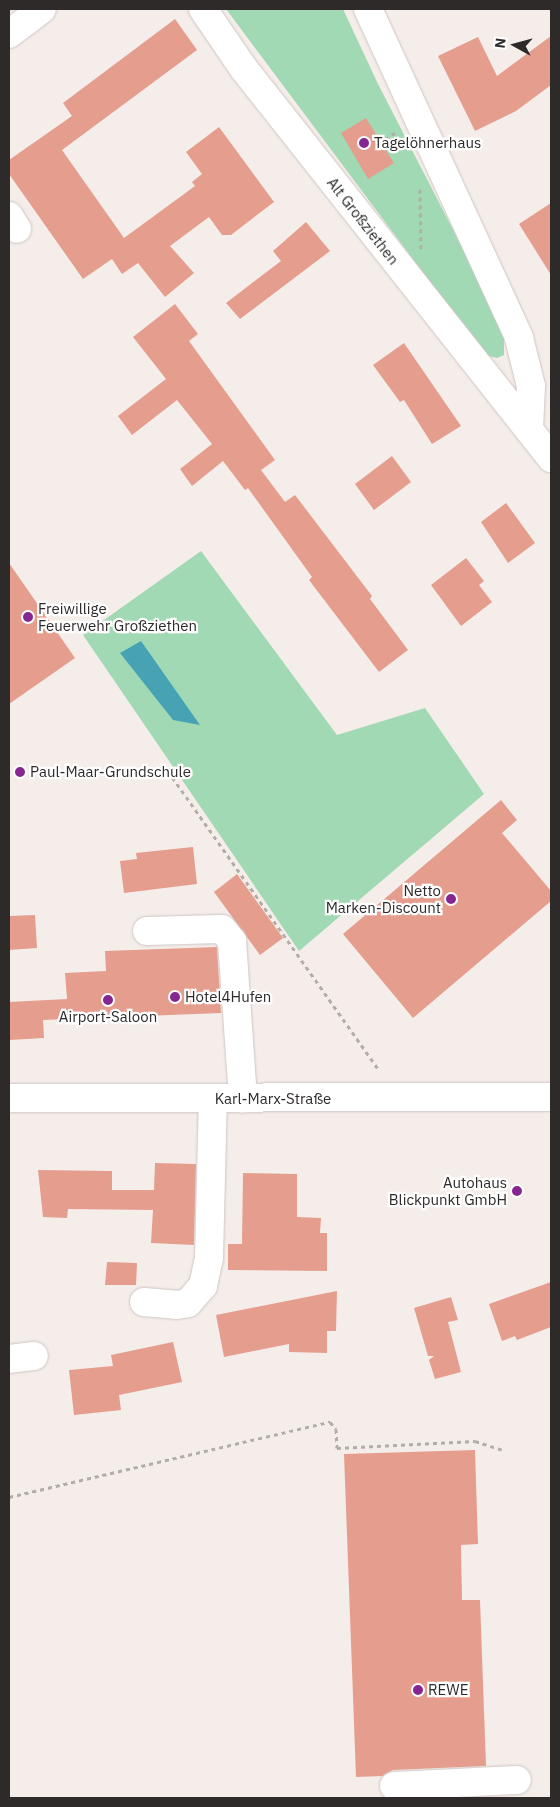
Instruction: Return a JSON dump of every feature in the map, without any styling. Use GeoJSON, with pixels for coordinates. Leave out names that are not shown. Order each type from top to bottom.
{"type":"FeatureCollection","features":[{"type":"Feature","properties":{"kind":"street"},"geometry":{"type":"LineString","coordinates":[[9,34],[42,9]]}},
{"type":"Feature","properties":{"kind":"street","name":"Alt Großziethen"},"geometry":{"type":"LineString","coordinates":[[203,9],[244,68],[408,279],[551,458]]}},
{"type":"Feature","properties":{"kind":"street"},"geometry":{"type":"LineString","coordinates":[[368,9],[519,338],[531,386],[529,429]]}},
{"type":"Feature","properties":{"kind":"street"},"geometry":{"type":"LineString","coordinates":[[147,931],[222,929],[232,941],[243,1099]]}},
{"type":"Feature","properties":{"kind":"street","name":"Karl-Marx-Straße"},"geometry":{"type":"LineString","coordinates":[[9,1098],[547,1100]]}},
{"type":"Feature","properties":{"kind":"street"},"geometry":{"type":"LineString","coordinates":[[144,1302],[176,1305],[188,1302],[203,1286],[209,1258],[213,1099]]}},
{"type":"Feature","properties":{"kind":"street"},"geometry":{"type":"LineString","coordinates":[[394,1786],[518,1780]]}},
{"type":"Feature","properties":{"kind":"path"},"geometry":{"type":"LineString","coordinates":[[408,279],[418,266],[422,244],[419,190],[423,186]]}},
{"type":"Feature","properties":{"kind":"path"},"geometry":{"type":"LineString","coordinates":[[163,764],[384,1077]]}},
{"type":"Feature","properties":{"kind":"path"},"geometry":{"type":"LineString","coordinates":[[9,1497],[330,1422],[336,1429],[337,1448],[475,1441],[502,1450]]}},
{"type":"Feature","properties":{"kind":"green space"},"geometry":{"type":"Polygon","coordinates":[[[226,9],[343,9],[378,84],[465,253],[504,338],[504,355],[497,358],[489,356],[430,282],[226,9]]]}},
{"type":"Feature","properties":{"kind":"green space"},"geometry":{"type":"Polygon","coordinates":[[[201,551],[337,735],[425,708],[484,794],[299,951],[83,635],[201,551]]]}},
{"type":"Feature","properties":{"kind":"water"},"geometry":{"type":"Polygon","coordinates":[[[141,641],[200,725],[173,720],[120,653],[141,641]]]}},
{"type":"Feature","properties":{"kind":"building"},"geometry":{"type":"Polygon","coordinates":[[[175,19],[197,50],[62,150],[124,238],[195,186],[192,182],[202,174],[186,152],[219,127],[274,202],[231,235],[222,235],[209,217],[170,246],[194,273],[165,297],[138,263],[122,274],[112,259],[83,279],[9,174],[9,160],[72,116],[63,103],[175,19]]]}},
{"type":"Feature","properties":{"kind":"building"},"geometry":{"type":"Polygon","coordinates":[[[551,36],[551,85],[516,111],[475,131],[438,56],[478,37],[497,76],[551,36]]]}},
{"type":"Feature","properties":{"kind":"building","name":"Tagelöhnerhaus"},"geometry":{"type":"Polygon","coordinates":[[[366,118],[394,163],[368,179],[341,133],[366,118]]]}},
{"type":"Feature","properties":{"kind":"building"},"geometry":{"type":"Polygon","coordinates":[[[551,203],[551,275],[519,224],[551,203]]]}},
{"type":"Feature","properties":{"kind":"building"},"geometry":{"type":"Polygon","coordinates":[[[306,222],[330,251],[240,319],[226,303],[281,261],[273,251],[306,222]]]}},
{"type":"Feature","properties":{"kind":"building"},"geometry":{"type":"Polygon","coordinates":[[[175,304],[198,334],[189,341],[275,460],[261,470],[285,502],[295,495],[372,596],[370,599],[408,650],[379,672],[309,580],[312,577],[248,488],[245,490],[223,461],[192,486],[180,469],[212,444],[177,400],[132,435],[118,416],[166,379],[133,337],[175,304]]]}},
{"type":"Feature","properties":{"kind":"building"},"geometry":{"type":"Polygon","coordinates":[[[404,343],[461,426],[432,444],[404,400],[400,402],[373,365],[404,343]]]}},
{"type":"Feature","properties":{"kind":"building"},"geometry":{"type":"Polygon","coordinates":[[[392,456],[411,482],[374,510],[355,484],[392,456]]]}},
{"type":"Feature","properties":{"kind":"building"},"geometry":{"type":"Polygon","coordinates":[[[506,503],[535,543],[508,563],[481,522],[506,503]]]}},
{"type":"Feature","properties":{"kind":"building"},"geometry":{"type":"Polygon","coordinates":[[[466,558],[484,581],[479,585],[492,602],[461,626],[431,585],[466,558]]]}},
{"type":"Feature","properties":{"kind":"building","name":"Freiwillige Feuerwehr Großziethen"},"geometry":{"type":"Polygon","coordinates":[[[9,563],[75,658],[9,704],[9,563]]]}},
{"type":"Feature","properties":{"kind":"building","name":"Netto Marken-Discount"},"geometry":{"type":"Polygon","coordinates":[[[501,800],[517,820],[502,833],[551,891],[551,901],[413,1018],[343,934],[501,800]]]}},
{"type":"Feature","properties":{"kind":"building"},"geometry":{"type":"Polygon","coordinates":[[[193,847],[197,884],[124,893],[120,861],[137,859],[136,853],[193,847]]]}},
{"type":"Feature","properties":{"kind":"building"},"geometry":{"type":"Polygon","coordinates":[[[237,874],[283,938],[260,955],[214,892],[237,874]]]}},
{"type":"Feature","properties":{"kind":"building"},"geometry":{"type":"Polygon","coordinates":[[[35,915],[37,948],[9,950],[9,916],[35,915]]]}},
{"type":"Feature","properties":{"kind":"building"},"geometry":{"type":"Polygon","coordinates":[[[217,947],[221,1013],[43,1020],[44,1038],[9,1040],[9,1002],[67,999],[65,973],[106,971],[105,951],[217,947]]]}},
{"type":"Feature","properties":{"kind":"building"},"geometry":{"type":"Polygon","coordinates":[[[155,1163],[196,1164],[194,1245],[151,1243],[153,1210],[68,1209],[67,1218],[43,1217],[38,1170],[112,1171],[112,1190],[154,1190],[155,1163]]]}},
{"type":"Feature","properties":{"kind":"building"},"geometry":{"type":"Polygon","coordinates":[[[243,1173],[297,1174],[297,1217],[321,1218],[320,1233],[327,1233],[327,1271],[228,1270],[228,1244],[242,1244],[243,1173]]]}},
{"type":"Feature","properties":{"kind":"building"},"geometry":{"type":"Polygon","coordinates":[[[107,1262],[137,1263],[136,1285],[105,1285],[107,1262]]]}},
{"type":"Feature","properties":{"kind":"building"},"geometry":{"type":"Polygon","coordinates":[[[551,1282],[551,1327],[517,1340],[515,1336],[502,1341],[489,1304],[551,1282]]]}},
{"type":"Feature","properties":{"kind":"building"},"geometry":{"type":"Polygon","coordinates":[[[337,1291],[336,1331],[327,1331],[327,1353],[289,1352],[289,1344],[224,1357],[216,1315],[337,1291]]]}},
{"type":"Feature","properties":{"kind":"building"},"geometry":{"type":"Polygon","coordinates":[[[451,1297],[458,1320],[448,1322],[461,1372],[435,1379],[429,1360],[434,1356],[428,1356],[414,1308],[451,1297]]]}},
{"type":"Feature","properties":{"kind":"building"},"geometry":{"type":"Polygon","coordinates":[[[173,1342],[182,1382],[119,1395],[121,1410],[74,1415],[69,1370],[113,1366],[111,1355],[173,1342]]]}},
{"type":"Feature","properties":{"kind":"building","name":"REWE"},"geometry":{"type":"Polygon","coordinates":[[[475,1450],[478,1544],[461,1545],[462,1600],[480,1600],[486,1766],[393,1770],[383,1776],[356,1777],[344,1454],[475,1450]]]}},
{"type":"Feature","properties":{"kind":"place","name":"Tagelöhnerhaus"},"geometry":{"type":"Point","coordinates":[364,143]}},
{"type":"Feature","properties":{"kind":"place","name":"Freiwillige Feuerwehr Großziethen"},"geometry":{"type":"Point","coordinates":[28,617]}},
{"type":"Feature","properties":{"kind":"place","name":"Paul-Maar-Grundschule"},"geometry":{"type":"Point","coordinates":[20,772]}},
{"type":"Feature","properties":{"kind":"place","name":"Netto Marken-Discount"},"geometry":{"type":"Point","coordinates":[451,899]}},
{"type":"Feature","properties":{"kind":"place","name":"Hotel4Hufen"},"geometry":{"type":"Point","coordinates":[175,997]}},
{"type":"Feature","properties":{"kind":"place","name":"Airport-Saloon"},"geometry":{"type":"Point","coordinates":[108,1000]}},
{"type":"Feature","properties":{"kind":"place","name":"Autohaus Blickpunkt GmbH"},"geometry":{"type":"Point","coordinates":[517,1191]}},
{"type":"Feature","properties":{"kind":"place","name":"REWE"},"geometry":{"type":"Point","coordinates":[418,1690]}}]}
